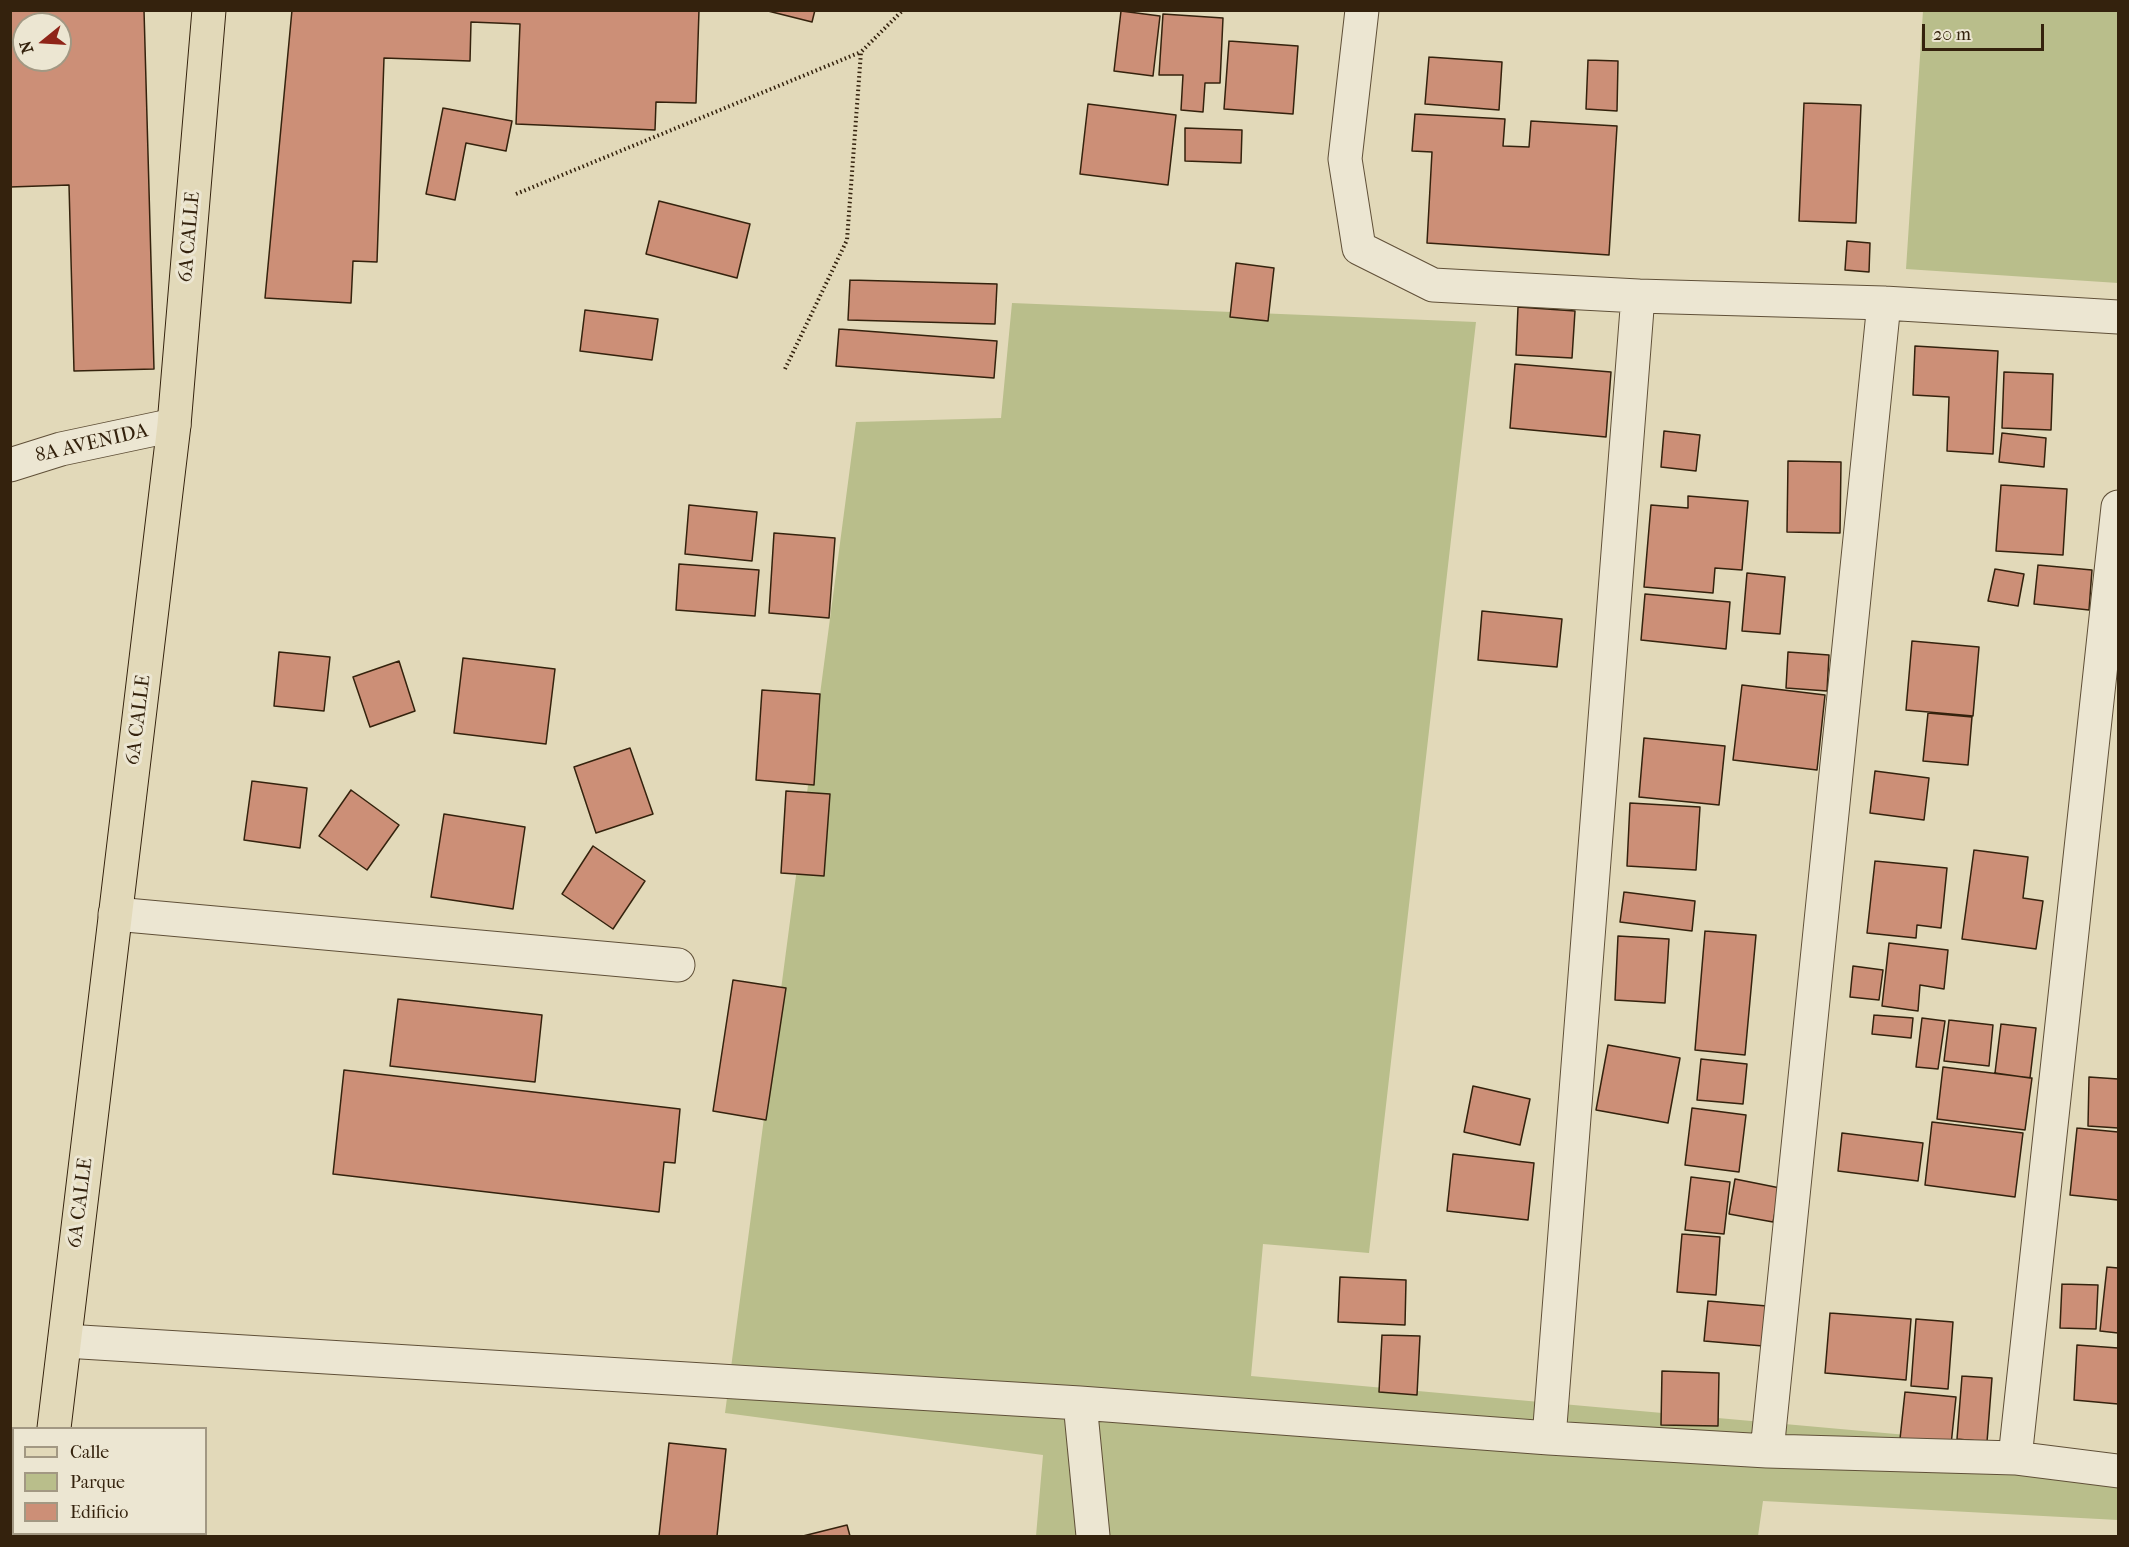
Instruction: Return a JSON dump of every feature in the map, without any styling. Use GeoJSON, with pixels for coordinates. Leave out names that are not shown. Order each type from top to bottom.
{"type":"FeatureCollection","features":[{"type":"Feature","properties":{"kind":"main road","name":"6A CALLE"},"geometry":{"type":"LineString","coordinates":[[54,1427],[174,425],[209,10]]}},
{"type":"Feature","properties":{"kind":"street"},"geometry":{"type":"LineString","coordinates":[[1362,10],[1345,159],[1359,248],[1433,285],[1638,296],[1884,303],[2118,317]]}},
{"type":"Feature","properties":{"kind":"street"},"geometry":{"type":"LineString","coordinates":[[1549,1438],[1638,296]]}},
{"type":"Feature","properties":{"kind":"street"},"geometry":{"type":"LineString","coordinates":[[1767,1451],[1884,303]]}},
{"type":"Feature","properties":{"kind":"street","name":"8A AVENIDA"},"geometry":{"type":"LineString","coordinates":[[10,465],[61,449],[174,425]]}},
{"type":"Feature","properties":{"kind":"street"},"geometry":{"type":"LineString","coordinates":[[2015,1458],[2118,507]]}},
{"type":"Feature","properties":{"kind":"street"},"geometry":{"type":"LineString","coordinates":[[115,914],[678,965]]}},
{"type":"Feature","properties":{"kind":"street"},"geometry":{"type":"LineString","coordinates":[[65,1341],[1080,1402],[1549,1438],[1767,1451],[2015,1458],[2118,1471]]}},
{"type":"Feature","properties":{"kind":"street"},"geometry":{"type":"LineString","coordinates":[[1080,1402],[1093,1536]]}},
{"type":"Feature","properties":{"kind":"path"},"geometry":{"type":"LineString","coordinates":[[516,194],[861,52],[903,10]]}},
{"type":"Feature","properties":{"kind":"path"},"geometry":{"type":"LineString","coordinates":[[785,369],[847,240],[861,52]]}},
{"type":"Feature","properties":{"kind":"green space"},"geometry":{"type":"Polygon","coordinates":[[[1923,11],[2118,11],[2118,283],[1906,269],[1923,11]]]}},
{"type":"Feature","properties":{"kind":"green space"},"geometry":{"type":"Polygon","coordinates":[[[1012,303],[1476,322],[1369,1253],[1263,1244],[1251,1376],[2118,1454],[2118,1520],[1763,1501],[1758,1536],[1036,1536],[1043,1455],[725,1413],[856,422],[1001,418],[1012,303]]]}},
{"type":"Feature","properties":{"kind":"building"},"geometry":{"type":"Polygon","coordinates":[[[10,10],[144,10],[154,369],[74,371],[69,185],[10,187],[10,10]]]}},
{"type":"Feature","properties":{"kind":"building"},"geometry":{"type":"Polygon","coordinates":[[[292,10],[699,10],[696,103],[656,102],[655,130],[516,124],[520,24],[471,22],[470,61],[384,58],[377,262],[353,261],[351,303],[265,298],[292,10]]]}},
{"type":"Feature","properties":{"kind":"building"},"geometry":{"type":"Polygon","coordinates":[[[764,10],[815,10],[812,22],[764,10]]]}},
{"type":"Feature","properties":{"kind":"building"},"geometry":{"type":"Polygon","coordinates":[[[1121,11],[1160,16],[1153,76],[1114,71],[1121,11]]]}},
{"type":"Feature","properties":{"kind":"building"},"geometry":{"type":"Polygon","coordinates":[[[1163,14],[1223,18],[1220,83],[1205,83],[1203,112],[1181,110],[1183,75],[1159,75],[1163,14]]]}},
{"type":"Feature","properties":{"kind":"building"},"geometry":{"type":"Polygon","coordinates":[[[1229,41],[1298,46],[1293,114],[1224,109],[1229,41]]]}},
{"type":"Feature","properties":{"kind":"building"},"geometry":{"type":"Polygon","coordinates":[[[1429,57],[1502,62],[1499,110],[1425,104],[1429,57]]]}},
{"type":"Feature","properties":{"kind":"building"},"geometry":{"type":"Polygon","coordinates":[[[1588,60],[1618,61],[1617,111],[1586,109],[1588,60]]]}},
{"type":"Feature","properties":{"kind":"building"},"geometry":{"type":"Polygon","coordinates":[[[1804,103],[1861,105],[1856,223],[1799,221],[1804,103]]]}},
{"type":"Feature","properties":{"kind":"building"},"geometry":{"type":"Polygon","coordinates":[[[1088,104],[1176,115],[1168,185],[1080,174],[1088,104]]]}},
{"type":"Feature","properties":{"kind":"building"},"geometry":{"type":"Polygon","coordinates":[[[443,108],[512,121],[506,151],[466,143],[455,200],[426,194],[443,108]]]}},
{"type":"Feature","properties":{"kind":"building"},"geometry":{"type":"Polygon","coordinates":[[[1415,114],[1505,119],[1503,146],[1529,147],[1531,121],[1617,126],[1609,255],[1427,243],[1432,152],[1412,151],[1415,114]]]}},
{"type":"Feature","properties":{"kind":"building"},"geometry":{"type":"Polygon","coordinates":[[[1185,128],[1242,130],[1241,163],[1185,161],[1185,128]]]}},
{"type":"Feature","properties":{"kind":"building"},"geometry":{"type":"Polygon","coordinates":[[[659,201],[750,224],[737,278],[646,254],[659,201]]]}},
{"type":"Feature","properties":{"kind":"building"},"geometry":{"type":"Polygon","coordinates":[[[1847,241],[1870,243],[1869,272],[1845,270],[1847,241]]]}},
{"type":"Feature","properties":{"kind":"building"},"geometry":{"type":"Polygon","coordinates":[[[1236,263],[1274,268],[1268,321],[1230,317],[1236,263]]]}},
{"type":"Feature","properties":{"kind":"building"},"geometry":{"type":"Polygon","coordinates":[[[850,280],[997,284],[995,324],[848,320],[850,280]]]}},
{"type":"Feature","properties":{"kind":"building"},"geometry":{"type":"Polygon","coordinates":[[[1518,307],[1575,311],[1572,358],[1516,355],[1518,307]]]}},
{"type":"Feature","properties":{"kind":"building"},"geometry":{"type":"Polygon","coordinates":[[[585,310],[658,319],[652,360],[580,351],[585,310]]]}},
{"type":"Feature","properties":{"kind":"building"},"geometry":{"type":"Polygon","coordinates":[[[839,329],[997,341],[994,378],[836,366],[839,329]]]}},
{"type":"Feature","properties":{"kind":"building"},"geometry":{"type":"Polygon","coordinates":[[[1915,346],[1998,351],[1993,454],[1947,451],[1949,397],[1913,395],[1915,346]]]}},
{"type":"Feature","properties":{"kind":"building"},"geometry":{"type":"Polygon","coordinates":[[[1515,364],[1611,372],[1606,437],[1510,428],[1515,364]]]}},
{"type":"Feature","properties":{"kind":"building"},"geometry":{"type":"Polygon","coordinates":[[[2004,372],[2053,374],[2051,430],[2002,428],[2004,372]]]}},
{"type":"Feature","properties":{"kind":"building"},"geometry":{"type":"Polygon","coordinates":[[[1664,431],[1700,435],[1696,471],[1661,467],[1664,431]]]}},
{"type":"Feature","properties":{"kind":"building"},"geometry":{"type":"Polygon","coordinates":[[[2002,433],[2046,438],[2044,467],[1999,462],[2002,433]]]}},
{"type":"Feature","properties":{"kind":"building"},"geometry":{"type":"Polygon","coordinates":[[[1788,461],[1841,462],[1840,533],[1787,532],[1788,461]]]}},
{"type":"Feature","properties":{"kind":"building"},"geometry":{"type":"Polygon","coordinates":[[[2001,485],[2067,489],[2063,555],[1996,551],[2001,485]]]}},
{"type":"Feature","properties":{"kind":"building"},"geometry":{"type":"Polygon","coordinates":[[[1688,496],[1748,501],[1742,570],[1715,568],[1713,593],[1644,587],[1651,505],[1688,508],[1688,496]]]}},
{"type":"Feature","properties":{"kind":"building"},"geometry":{"type":"Polygon","coordinates":[[[689,505],[757,512],[752,561],[685,554],[689,505]]]}},
{"type":"Feature","properties":{"kind":"building"},"geometry":{"type":"Polygon","coordinates":[[[774,533],[835,538],[829,618],[769,613],[774,533]]]}},
{"type":"Feature","properties":{"kind":"building"},"geometry":{"type":"Polygon","coordinates":[[[679,564],[759,570],[755,616],[676,610],[679,564]]]}},
{"type":"Feature","properties":{"kind":"building"},"geometry":{"type":"Polygon","coordinates":[[[2038,565],[2092,570],[2089,610],[2034,604],[2038,565]]]}},
{"type":"Feature","properties":{"kind":"building"},"geometry":{"type":"Polygon","coordinates":[[[1995,569],[2024,574],[2018,606],[1988,601],[1995,569]]]}},
{"type":"Feature","properties":{"kind":"building"},"geometry":{"type":"Polygon","coordinates":[[[1747,573],[1785,577],[1780,634],[1742,631],[1747,573]]]}},
{"type":"Feature","properties":{"kind":"building"},"geometry":{"type":"Polygon","coordinates":[[[1645,594],[1730,602],[1726,649],[1641,640],[1645,594]]]}},
{"type":"Feature","properties":{"kind":"building"},"geometry":{"type":"Polygon","coordinates":[[[1482,611],[1562,619],[1557,667],[1478,660],[1482,611]]]}},
{"type":"Feature","properties":{"kind":"building"},"geometry":{"type":"Polygon","coordinates":[[[1912,641],[1979,647],[1973,716],[1906,710],[1912,641]]]}},
{"type":"Feature","properties":{"kind":"building"},"geometry":{"type":"Polygon","coordinates":[[[279,652],[330,657],[324,711],[274,706],[279,652]]]}},
{"type":"Feature","properties":{"kind":"building"},"geometry":{"type":"Polygon","coordinates":[[[1788,652],[1829,655],[1827,691],[1786,688],[1788,652]]]}},
{"type":"Feature","properties":{"kind":"building"},"geometry":{"type":"Polygon","coordinates":[[[463,658],[555,669],[546,744],[454,733],[463,658]]]}},
{"type":"Feature","properties":{"kind":"building"},"geometry":{"type":"Polygon","coordinates":[[[399,661],[415,711],[370,727],[353,677],[399,661]]]}},
{"type":"Feature","properties":{"kind":"building"},"geometry":{"type":"Polygon","coordinates":[[[1742,685],[1825,695],[1817,770],[1733,760],[1742,685]]]}},
{"type":"Feature","properties":{"kind":"building"},"geometry":{"type":"Polygon","coordinates":[[[762,690],[820,694],[814,785],[756,780],[762,690]]]}},
{"type":"Feature","properties":{"kind":"building"},"geometry":{"type":"Polygon","coordinates":[[[1928,713],[1972,717],[1968,765],[1923,761],[1928,713]]]}},
{"type":"Feature","properties":{"kind":"building"},"geometry":{"type":"Polygon","coordinates":[[[1644,738],[1725,746],[1719,805],[1639,797],[1644,738]]]}},
{"type":"Feature","properties":{"kind":"building"},"geometry":{"type":"Polygon","coordinates":[[[630,748],[653,814],[596,833],[574,767],[630,748]]]}},
{"type":"Feature","properties":{"kind":"building"},"geometry":{"type":"Polygon","coordinates":[[[1875,771],[1929,778],[1924,820],[1870,813],[1875,771]]]}},
{"type":"Feature","properties":{"kind":"building"},"geometry":{"type":"Polygon","coordinates":[[[252,781],[307,788],[300,848],[244,840],[252,781]]]}},
{"type":"Feature","properties":{"kind":"building"},"geometry":{"type":"Polygon","coordinates":[[[351,790],[399,825],[367,870],[319,836],[351,790]]]}},
{"type":"Feature","properties":{"kind":"building"},"geometry":{"type":"Polygon","coordinates":[[[786,791],[830,794],[824,876],[781,873],[786,791]]]}},
{"type":"Feature","properties":{"kind":"building"},"geometry":{"type":"Polygon","coordinates":[[[1630,803],[1700,807],[1696,870],[1627,866],[1630,803]]]}},
{"type":"Feature","properties":{"kind":"building"},"geometry":{"type":"Polygon","coordinates":[[[444,814],[525,827],[513,909],[431,897],[444,814]]]}},
{"type":"Feature","properties":{"kind":"building"},"geometry":{"type":"Polygon","coordinates":[[[593,846],[645,881],[613,929],[562,894],[593,846]]]}},
{"type":"Feature","properties":{"kind":"building"},"geometry":{"type":"Polygon","coordinates":[[[1974,850],[2028,857],[2023,898],[2043,901],[2036,949],[1962,939],[1974,850]]]}},
{"type":"Feature","properties":{"kind":"building"},"geometry":{"type":"Polygon","coordinates":[[[1875,861],[1947,868],[1941,928],[1917,925],[1916,938],[1867,933],[1875,861]]]}},
{"type":"Feature","properties":{"kind":"building"},"geometry":{"type":"Polygon","coordinates":[[[1624,892],[1695,901],[1692,931],[1620,922],[1624,892]]]}},
{"type":"Feature","properties":{"kind":"building"},"geometry":{"type":"Polygon","coordinates":[[[1705,931],[1756,935],[1745,1055],[1695,1050],[1705,931]]]}},
{"type":"Feature","properties":{"kind":"building"},"geometry":{"type":"Polygon","coordinates":[[[1618,936],[1669,939],[1665,1003],[1615,1000],[1618,936]]]}},
{"type":"Feature","properties":{"kind":"building"},"geometry":{"type":"Polygon","coordinates":[[[1889,943],[1948,950],[1944,989],[1920,985],[1918,1011],[1882,1006],[1889,943]]]}},
{"type":"Feature","properties":{"kind":"building"},"geometry":{"type":"Polygon","coordinates":[[[1853,966],[1883,970],[1879,1000],[1850,997],[1853,966]]]}},
{"type":"Feature","properties":{"kind":"building"},"geometry":{"type":"Polygon","coordinates":[[[733,980],[786,988],[766,1120],[713,1111],[733,980]]]}},
{"type":"Feature","properties":{"kind":"building"},"geometry":{"type":"Polygon","coordinates":[[[398,999],[542,1015],[535,1082],[390,1066],[398,999]]]}},
{"type":"Feature","properties":{"kind":"building"},"geometry":{"type":"Polygon","coordinates":[[[1874,1015],[1913,1018],[1911,1038],[1872,1034],[1874,1015]]]}},
{"type":"Feature","properties":{"kind":"building"},"geometry":{"type":"Polygon","coordinates":[[[1922,1018],[1945,1021],[1938,1069],[1916,1067],[1922,1018]]]}},
{"type":"Feature","properties":{"kind":"building"},"geometry":{"type":"Polygon","coordinates":[[[1949,1020],[1993,1025],[1989,1066],[1944,1061],[1949,1020]]]}},
{"type":"Feature","properties":{"kind":"building"},"geometry":{"type":"Polygon","coordinates":[[[2001,1024],[2036,1028],[2030,1078],[1995,1073],[2001,1024]]]}},
{"type":"Feature","properties":{"kind":"building"},"geometry":{"type":"Polygon","coordinates":[[[1608,1045],[1680,1058],[1668,1123],[1596,1110],[1608,1045]]]}},
{"type":"Feature","properties":{"kind":"building"},"geometry":{"type":"Polygon","coordinates":[[[1701,1059],[1747,1064],[1743,1104],[1697,1100],[1701,1059]]]}},
{"type":"Feature","properties":{"kind":"building"},"geometry":{"type":"Polygon","coordinates":[[[1943,1067],[2032,1078],[2025,1130],[1937,1119],[1943,1067]]]}},
{"type":"Feature","properties":{"kind":"building"},"geometry":{"type":"Polygon","coordinates":[[[344,1070],[680,1109],[675,1163],[664,1162],[659,1212],[333,1174],[344,1070]]]}},
{"type":"Feature","properties":{"kind":"building"},"geometry":{"type":"Polygon","coordinates":[[[2089,1077],[2118,1079],[2118,1128],[2088,1126],[2089,1077]]]}},
{"type":"Feature","properties":{"kind":"building"},"geometry":{"type":"Polygon","coordinates":[[[1473,1086],[1530,1099],[1520,1145],[1464,1132],[1473,1086]]]}},
{"type":"Feature","properties":{"kind":"building"},"geometry":{"type":"Polygon","coordinates":[[[1692,1108],[1746,1115],[1739,1172],[1685,1165],[1692,1108]]]}},
{"type":"Feature","properties":{"kind":"building"},"geometry":{"type":"Polygon","coordinates":[[[1932,1122],[2023,1133],[2015,1197],[1925,1185],[1932,1122]]]}},
{"type":"Feature","properties":{"kind":"building"},"geometry":{"type":"Polygon","coordinates":[[[2077,1128],[2118,1132],[2118,1200],[2070,1195],[2077,1128]]]}},
{"type":"Feature","properties":{"kind":"building"},"geometry":{"type":"Polygon","coordinates":[[[1842,1133],[1923,1143],[1918,1181],[1838,1171],[1842,1133]]]}},
{"type":"Feature","properties":{"kind":"building"},"geometry":{"type":"Polygon","coordinates":[[[1453,1154],[1534,1163],[1528,1220],[1447,1211],[1453,1154]]]}},
{"type":"Feature","properties":{"kind":"building"},"geometry":{"type":"Polygon","coordinates":[[[1691,1177],[1730,1182],[1724,1234],[1685,1230],[1691,1177]]]}},
{"type":"Feature","properties":{"kind":"building"},"geometry":{"type":"Polygon","coordinates":[[[1735,1179],[1780,1188],[1773,1222],[1729,1214],[1735,1179]]]}},
{"type":"Feature","properties":{"kind":"building"},"geometry":{"type":"Polygon","coordinates":[[[1682,1234],[1720,1237],[1716,1295],[1677,1292],[1682,1234]]]}},
{"type":"Feature","properties":{"kind":"building"},"geometry":{"type":"Polygon","coordinates":[[[2107,1267],[2118,1268],[2118,1333],[2100,1331],[2107,1267]]]}},
{"type":"Feature","properties":{"kind":"building"},"geometry":{"type":"Polygon","coordinates":[[[1340,1277],[1406,1280],[1405,1325],[1338,1322],[1340,1277]]]}},
{"type":"Feature","properties":{"kind":"building"},"geometry":{"type":"Polygon","coordinates":[[[2062,1284],[2098,1285],[2096,1329],[2060,1328],[2062,1284]]]}},
{"type":"Feature","properties":{"kind":"building"},"geometry":{"type":"Polygon","coordinates":[[[1708,1301],[1767,1306],[1763,1346],[1704,1341],[1708,1301]]]}},
{"type":"Feature","properties":{"kind":"building"},"geometry":{"type":"Polygon","coordinates":[[[1830,1313],[1911,1319],[1906,1380],[1825,1373],[1830,1313]]]}},
{"type":"Feature","properties":{"kind":"building"},"geometry":{"type":"Polygon","coordinates":[[[1916,1319],[1953,1322],[1948,1389],[1911,1386],[1916,1319]]]}},
{"type":"Feature","properties":{"kind":"building"},"geometry":{"type":"Polygon","coordinates":[[[1382,1335],[1420,1336],[1417,1395],[1379,1392],[1382,1335]]]}},
{"type":"Feature","properties":{"kind":"building"},"geometry":{"type":"Polygon","coordinates":[[[2077,1345],[2118,1348],[2118,1404],[2074,1400],[2077,1345]]]}},
{"type":"Feature","properties":{"kind":"building"},"geometry":{"type":"Polygon","coordinates":[[[1662,1371],[1719,1373],[1718,1426],[1661,1425],[1662,1371]]]}},
{"type":"Feature","properties":{"kind":"building"},"geometry":{"type":"Polygon","coordinates":[[[1962,1376],[1992,1378],[1987,1442],[1957,1439],[1962,1376]]]}},
{"type":"Feature","properties":{"kind":"building"},"geometry":{"type":"Polygon","coordinates":[[[1905,1392],[1956,1397],[1951,1445],[1900,1439],[1905,1392]]]}},
{"type":"Feature","properties":{"kind":"building"},"geometry":{"type":"Polygon","coordinates":[[[669,1443],[726,1449],[717,1536],[659,1536],[669,1443]]]}},
{"type":"Feature","properties":{"kind":"building"},"geometry":{"type":"Polygon","coordinates":[[[847,1525],[850,1536],[803,1536],[847,1525]]]}}]}
